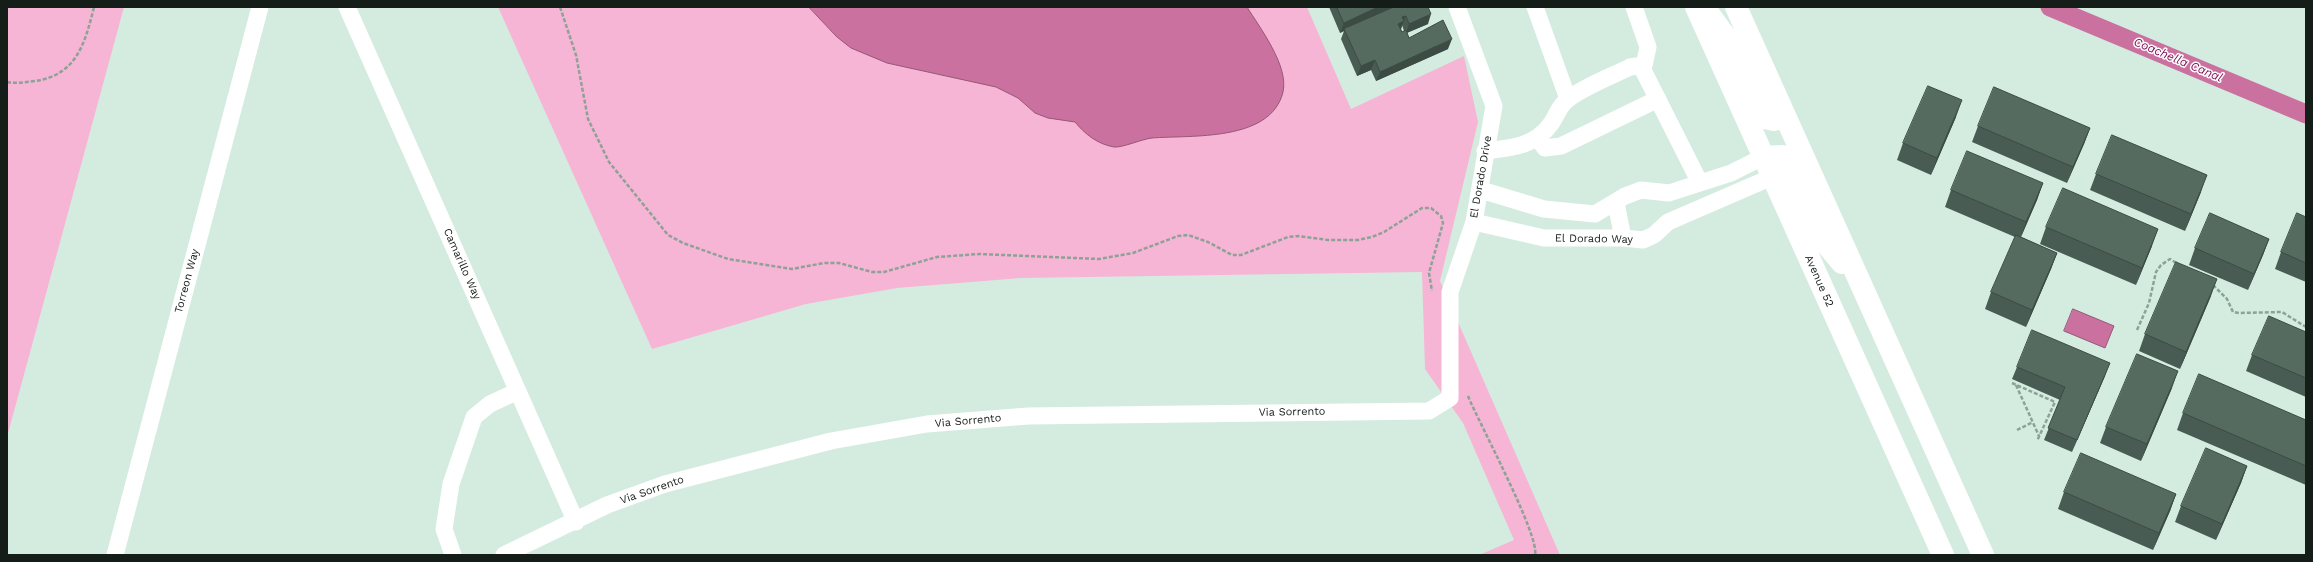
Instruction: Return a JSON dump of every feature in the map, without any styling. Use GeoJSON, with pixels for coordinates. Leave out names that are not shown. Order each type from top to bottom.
{"type":"FeatureCollection","features":[{"type":"Feature","properties":{"kind":"main road","name":"Avenue 52"},"geometry":{"type":"LineString","coordinates":[[1696,7],[1762,157],[1944,555]]}},
{"type":"Feature","properties":{"kind":"main road"},"geometry":{"type":"LineString","coordinates":[[1704,7],[1728,40],[1759,111],[1765,118],[1774,120],[1785,116]]}},
{"type":"Feature","properties":{"kind":"main road"},"geometry":{"type":"LineString","coordinates":[[1736,7],[1983,555]]}},
{"type":"Feature","properties":{"kind":"main road"},"geometry":{"type":"LineString","coordinates":[[1762,157],[1782,156],[1789,166],[1820,236],[1862,288]]}},
{"type":"Feature","properties":{"kind":"main road"},"geometry":{"type":"LineString","coordinates":[[1924,511],[1956,547],[1960,555]]}},
{"type":"Feature","properties":{"kind":"street","name":"Torreon Way"},"geometry":{"type":"LineString","coordinates":[[115,555],[260,7]]}},
{"type":"Feature","properties":{"kind":"street","name":"Camarillo Way"},"geometry":{"type":"LineString","coordinates":[[347,7],[576,522]]}},
{"type":"Feature","properties":{"kind":"street","name":"El Dorado Drive"},"geometry":{"type":"LineString","coordinates":[[1450,398],[1450,292],[1474,222],[1481,190],[1485,151],[1494,106],[1457,7]]}},
{"type":"Feature","properties":{"kind":"street"},"geometry":{"type":"LineString","coordinates":[[1534,7],[1568,99]]}},
{"type":"Feature","properties":{"kind":"street"},"geometry":{"type":"LineString","coordinates":[[1634,7],[1648,47],[1643,70]]}},
{"type":"Feature","properties":{"kind":"street"},"geometry":{"type":"LineString","coordinates":[[1485,151],[1515,148],[1538,139],[1551,124],[1557,109],[1568,99],[1630,67],[1637,66],[1643,70],[1700,183]]}},
{"type":"Feature","properties":{"kind":"street"},"geometry":{"type":"LineString","coordinates":[[1538,139],[1546,148],[1561,146],[1658,99]]}},
{"type":"Feature","properties":{"kind":"street"},"geometry":{"type":"LineString","coordinates":[[1481,190],[1544,209],[1595,214],[1616,203],[1625,196],[1641,190],[1669,193],[1731,173],[1762,157]]}},
{"type":"Feature","properties":{"kind":"street","name":"El Dorado Way"},"geometry":{"type":"LineString","coordinates":[[1474,222],[1544,238],[1623,238],[1643,240],[1654,235],[1668,222],[1772,177]]}},
{"type":"Feature","properties":{"kind":"street"},"geometry":{"type":"LineString","coordinates":[[1616,203],[1623,238]]}},
{"type":"Feature","properties":{"kind":"street"},"geometry":{"type":"LineString","coordinates":[[453,555],[444,529],[451,484],[474,416],[490,404],[518,391]]}},
{"type":"Feature","properties":{"kind":"street","name":"Via Sorrento"},"geometry":{"type":"LineString","coordinates":[[504,555],[576,522],[608,505],[665,484],[831,441],[927,424],[1028,416],[1428,411],[1450,398]]}},
{"type":"Feature","properties":{"kind":"path"},"geometry":{"type":"LineString","coordinates":[[7,82],[14,83],[52,77],[68,68],[81,47],[94,7]]}},
{"type":"Feature","properties":{"kind":"path"},"geometry":{"type":"LineString","coordinates":[[560,7],[576,55],[588,119],[609,162],[668,235],[683,243],[728,259],[792,270],[824,263],[839,263],[872,272],[884,272],[937,257],[994,254],[1100,259],[1133,253],[1178,236],[1188,235],[1208,242],[1232,255],[1241,255],[1288,238],[1298,236],[1328,240],[1358,240],[1372,237],[1384,232],[1422,208],[1431,208],[1441,216],[1442,223],[1429,273],[1429,283],[1434,298]]}},
{"type":"Feature","properties":{"kind":"path"},"geometry":{"type":"LineString","coordinates":[[2138,330],[2149,303],[2156,272],[2161,265],[2170,259],[2181,267]]}},
{"type":"Feature","properties":{"kind":"path"},"geometry":{"type":"LineString","coordinates":[[2207,280],[2222,292],[2233,312],[2282,312],[2306,327]]}},
{"type":"Feature","properties":{"kind":"path"},"geometry":{"type":"LineString","coordinates":[[2012,383],[2044,394],[2058,406]]}},
{"type":"Feature","properties":{"kind":"path"},"geometry":{"type":"LineString","coordinates":[[2016,385],[2039,436]]}},
{"type":"Feature","properties":{"kind":"path"},"geometry":{"type":"LineString","coordinates":[[1466,392],[1478,420],[1515,494],[1534,541],[1535,555]]}},
{"type":"Feature","properties":{"kind":"path"},"geometry":{"type":"LineString","coordinates":[[2037,441],[2054,404]]}},
{"type":"Feature","properties":{"kind":"path"},"geometry":{"type":"LineString","coordinates":[[2017,430],[2033,422]]}},
{"type":"Feature","properties":{"kind":"shaded area"},"geometry":{"type":"Polygon","coordinates":[[[7,7],[124,7],[7,437],[7,7]]]}},
{"type":"Feature","properties":{"kind":"shaded area"},"geometry":{"type":"Polygon","coordinates":[[[498,7],[1307,7],[1351,109],[1464,56],[1478,122],[1440,281],[1560,555],[1479,555],[1514,540],[1463,423],[1425,369],[1422,272],[1021,278],[897,288],[806,304],[652,349],[498,7]]]}},
{"type":"Feature","properties":{"kind":"shaded area"},"geometry":{"type":"Polygon","coordinates":[[[809,7],[1247,7],[1266,36],[1278,59],[1284,82],[1283,92],[1276,108],[1263,120],[1247,128],[1228,133],[1152,138],[1118,147],[1108,146],[1092,138],[1075,122],[1048,118],[1035,113],[1018,98],[996,87],[887,63],[851,48],[837,37],[809,7]]]}},
{"type":"Feature","properties":{"kind":"shaded area"},"geometry":{"type":"Polygon","coordinates":[[[2073,309],[2114,326],[2105,348],[2064,331],[2073,309]]]}},
{"type":"Feature","properties":{"kind":"building"},"geometry":{"type":"Polygon","coordinates":[[[1337,7],[1378,7],[1344,23],[1337,7]]]}},
{"type":"Feature","properties":{"kind":"building"},"geometry":{"type":"Polygon","coordinates":[[[1394,7],[1428,7],[1431,14],[1409,24],[1406,16],[1402,17],[1404,21],[1398,24],[1402,32],[1406,30],[1409,38],[1443,20],[1452,39],[1380,72],[1375,60],[1361,66],[1344,29],[1394,7]]]}},
{"type":"Feature","properties":{"kind":"building"},"geometry":{"type":"Polygon","coordinates":[[[1928,86],[1962,100],[1937,158],[1903,143],[1928,86]]]}},
{"type":"Feature","properties":{"kind":"building"},"geometry":{"type":"Polygon","coordinates":[[[1994,87],[2090,128],[2073,167],[1978,126],[1994,87]]]}},
{"type":"Feature","properties":{"kind":"building"},"geometry":{"type":"Polygon","coordinates":[[[2112,135],[2207,175],[2191,214],[2096,174],[2112,135]]]}},
{"type":"Feature","properties":{"kind":"building"},"geometry":{"type":"Polygon","coordinates":[[[1967,151],[2043,183],[2026,222],[1951,190],[1967,151]]]}},
{"type":"Feature","properties":{"kind":"building"},"geometry":{"type":"Polygon","coordinates":[[[2063,188],[2158,229],[2142,268],[2046,227],[2063,188]]]}},
{"type":"Feature","properties":{"kind":"building"},"geometry":{"type":"Polygon","coordinates":[[[2210,213],[2269,239],[2254,274],[2195,248],[2210,213]]]}},
{"type":"Feature","properties":{"kind":"building"},"geometry":{"type":"Polygon","coordinates":[[[2297,213],[2306,217],[2306,263],[2281,252],[2297,213]]]}},
{"type":"Feature","properties":{"kind":"building"},"geometry":{"type":"Polygon","coordinates":[[[2016,235],[2057,253],[2032,310],[1991,292],[2016,235]]]}},
{"type":"Feature","properties":{"kind":"building"},"geometry":{"type":"Polygon","coordinates":[[[2176,262],[2217,279],[2186,352],[2145,334],[2176,262]]]}},
{"type":"Feature","properties":{"kind":"building"},"geometry":{"type":"Polygon","coordinates":[[[2269,316],[2306,332],[2306,378],[2252,355],[2269,316]]]}},
{"type":"Feature","properties":{"kind":"building"},"geometry":{"type":"Polygon","coordinates":[[[2032,330],[2110,363],[2077,440],[2048,428],[2065,387],[2017,367],[2032,330]]]}},
{"type":"Feature","properties":{"kind":"building"},"geometry":{"type":"Polygon","coordinates":[[[2137,354],[2178,371],[2147,444],[2106,427],[2137,354]]]}},
{"type":"Feature","properties":{"kind":"building"},"geometry":{"type":"Polygon","coordinates":[[[2199,374],[2306,420],[2306,466],[2183,413],[2199,374]]]}},
{"type":"Feature","properties":{"kind":"building"},"geometry":{"type":"Polygon","coordinates":[[[2206,448],[2247,466],[2222,524],[2181,506],[2206,448]]]}},
{"type":"Feature","properties":{"kind":"building"},"geometry":{"type":"Polygon","coordinates":[[[2081,453],[2176,494],[2159,533],[2064,492],[2081,453]]]}},
{"type":"Feature","properties":{"kind":"waterway","name":"Coachella Canal"},"geometry":{"type":"LineString","coordinates":[[2050,7],[2306,114]]}}]}
